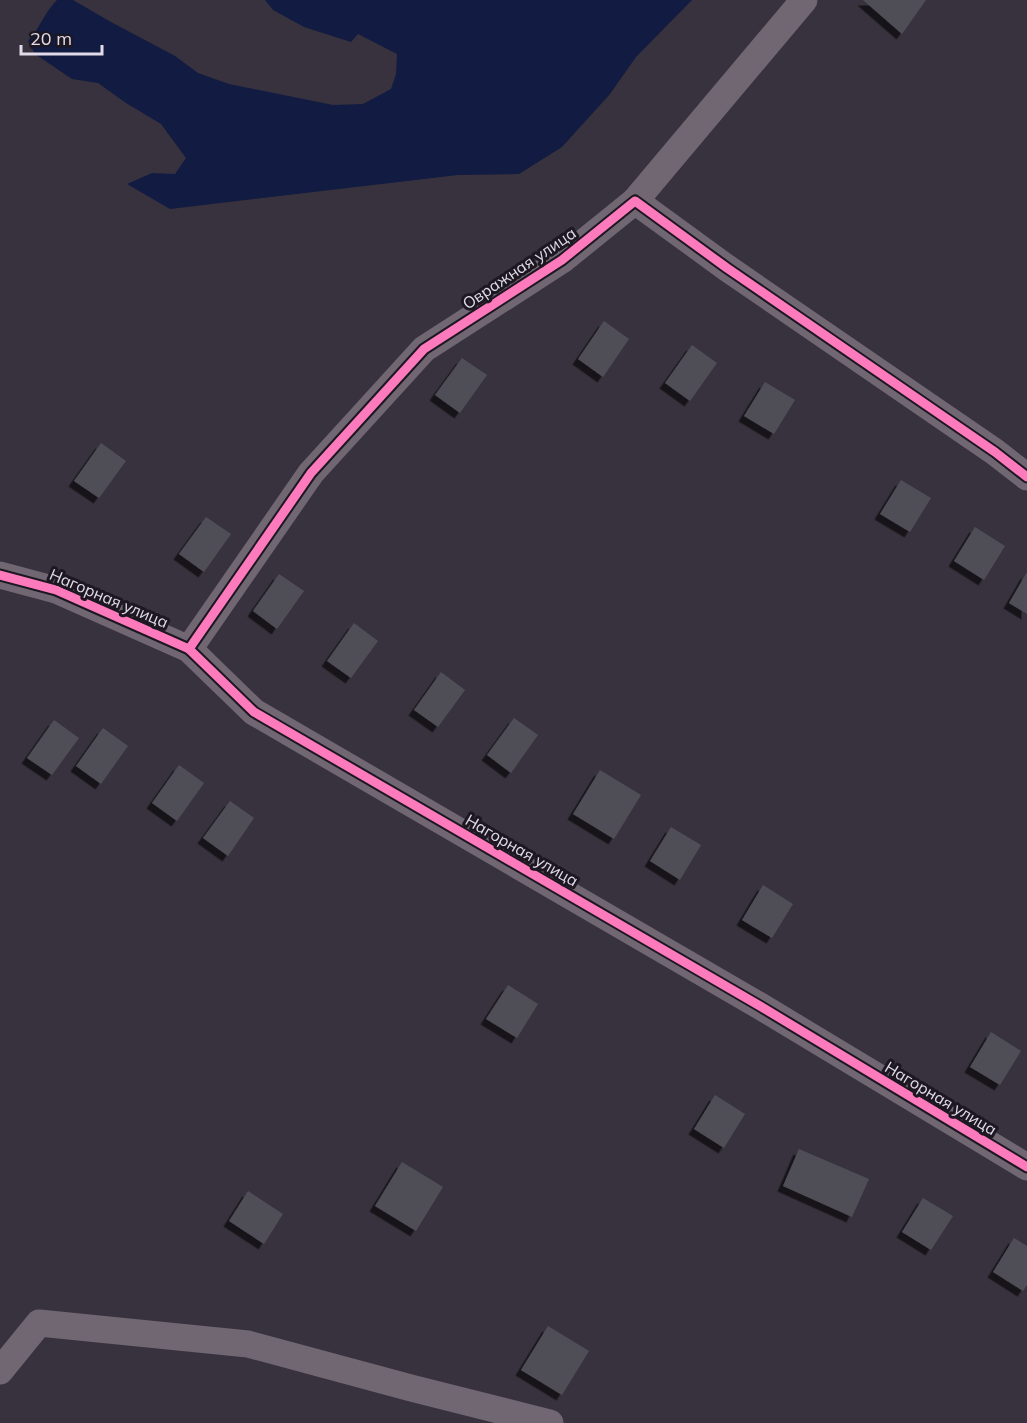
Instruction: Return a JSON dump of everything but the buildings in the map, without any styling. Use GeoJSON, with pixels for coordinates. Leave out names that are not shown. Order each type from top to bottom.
{"type":"FeatureCollection","features":[{"type":"Feature","properties":{"kind":"street","name":"Овражная улица"},"geometry":{"type":"LineString","coordinates":[[189,649],[311,474],[424,349],[562,260],[635,201],[804,0]]}},
{"type":"Feature","properties":{"kind":"street"},"geometry":{"type":"LineString","coordinates":[[635,201],[727,268],[995,452],[1027,477]]}},
{"type":"Feature","properties":{"kind":"street","name":"Нагорная улица"},"geometry":{"type":"LineString","coordinates":[[0,574],[57,590],[189,649],[254,712],[760,1006],[1027,1167]]}},
{"type":"Feature","properties":{"kind":"street"},"geometry":{"type":"LineString","coordinates":[[0,1371],[39,1323],[248,1344],[550,1423]]}},
{"type":"Feature","properties":{"kind":"water"},"geometry":{"type":"Polygon","coordinates":[[[57,0],[73,0],[175,56],[198,73],[229,84],[333,105],[363,104],[391,89],[396,74],[397,54],[358,34],[351,42],[304,27],[273,10],[265,0],[692,0],[636,57],[610,94],[562,147],[519,174],[458,175],[170,209],[127,184],[152,173],[175,174],[186,158],[161,124],[98,83],[72,79],[35,54],[28,41],[57,0]]]}},
{"type":"Feature","properties":{"kind":"cycle path"},"geometry":{"type":"LineString","coordinates":[[189,649],[311,473],[424,349],[562,260],[635,201],[727,268],[995,452],[1027,477]]}},
{"type":"Feature","properties":{"kind":"cycle path"},"geometry":{"type":"LineString","coordinates":[[0,575],[56,590],[189,649],[254,712],[760,1006],[1027,1167]]}}]}
